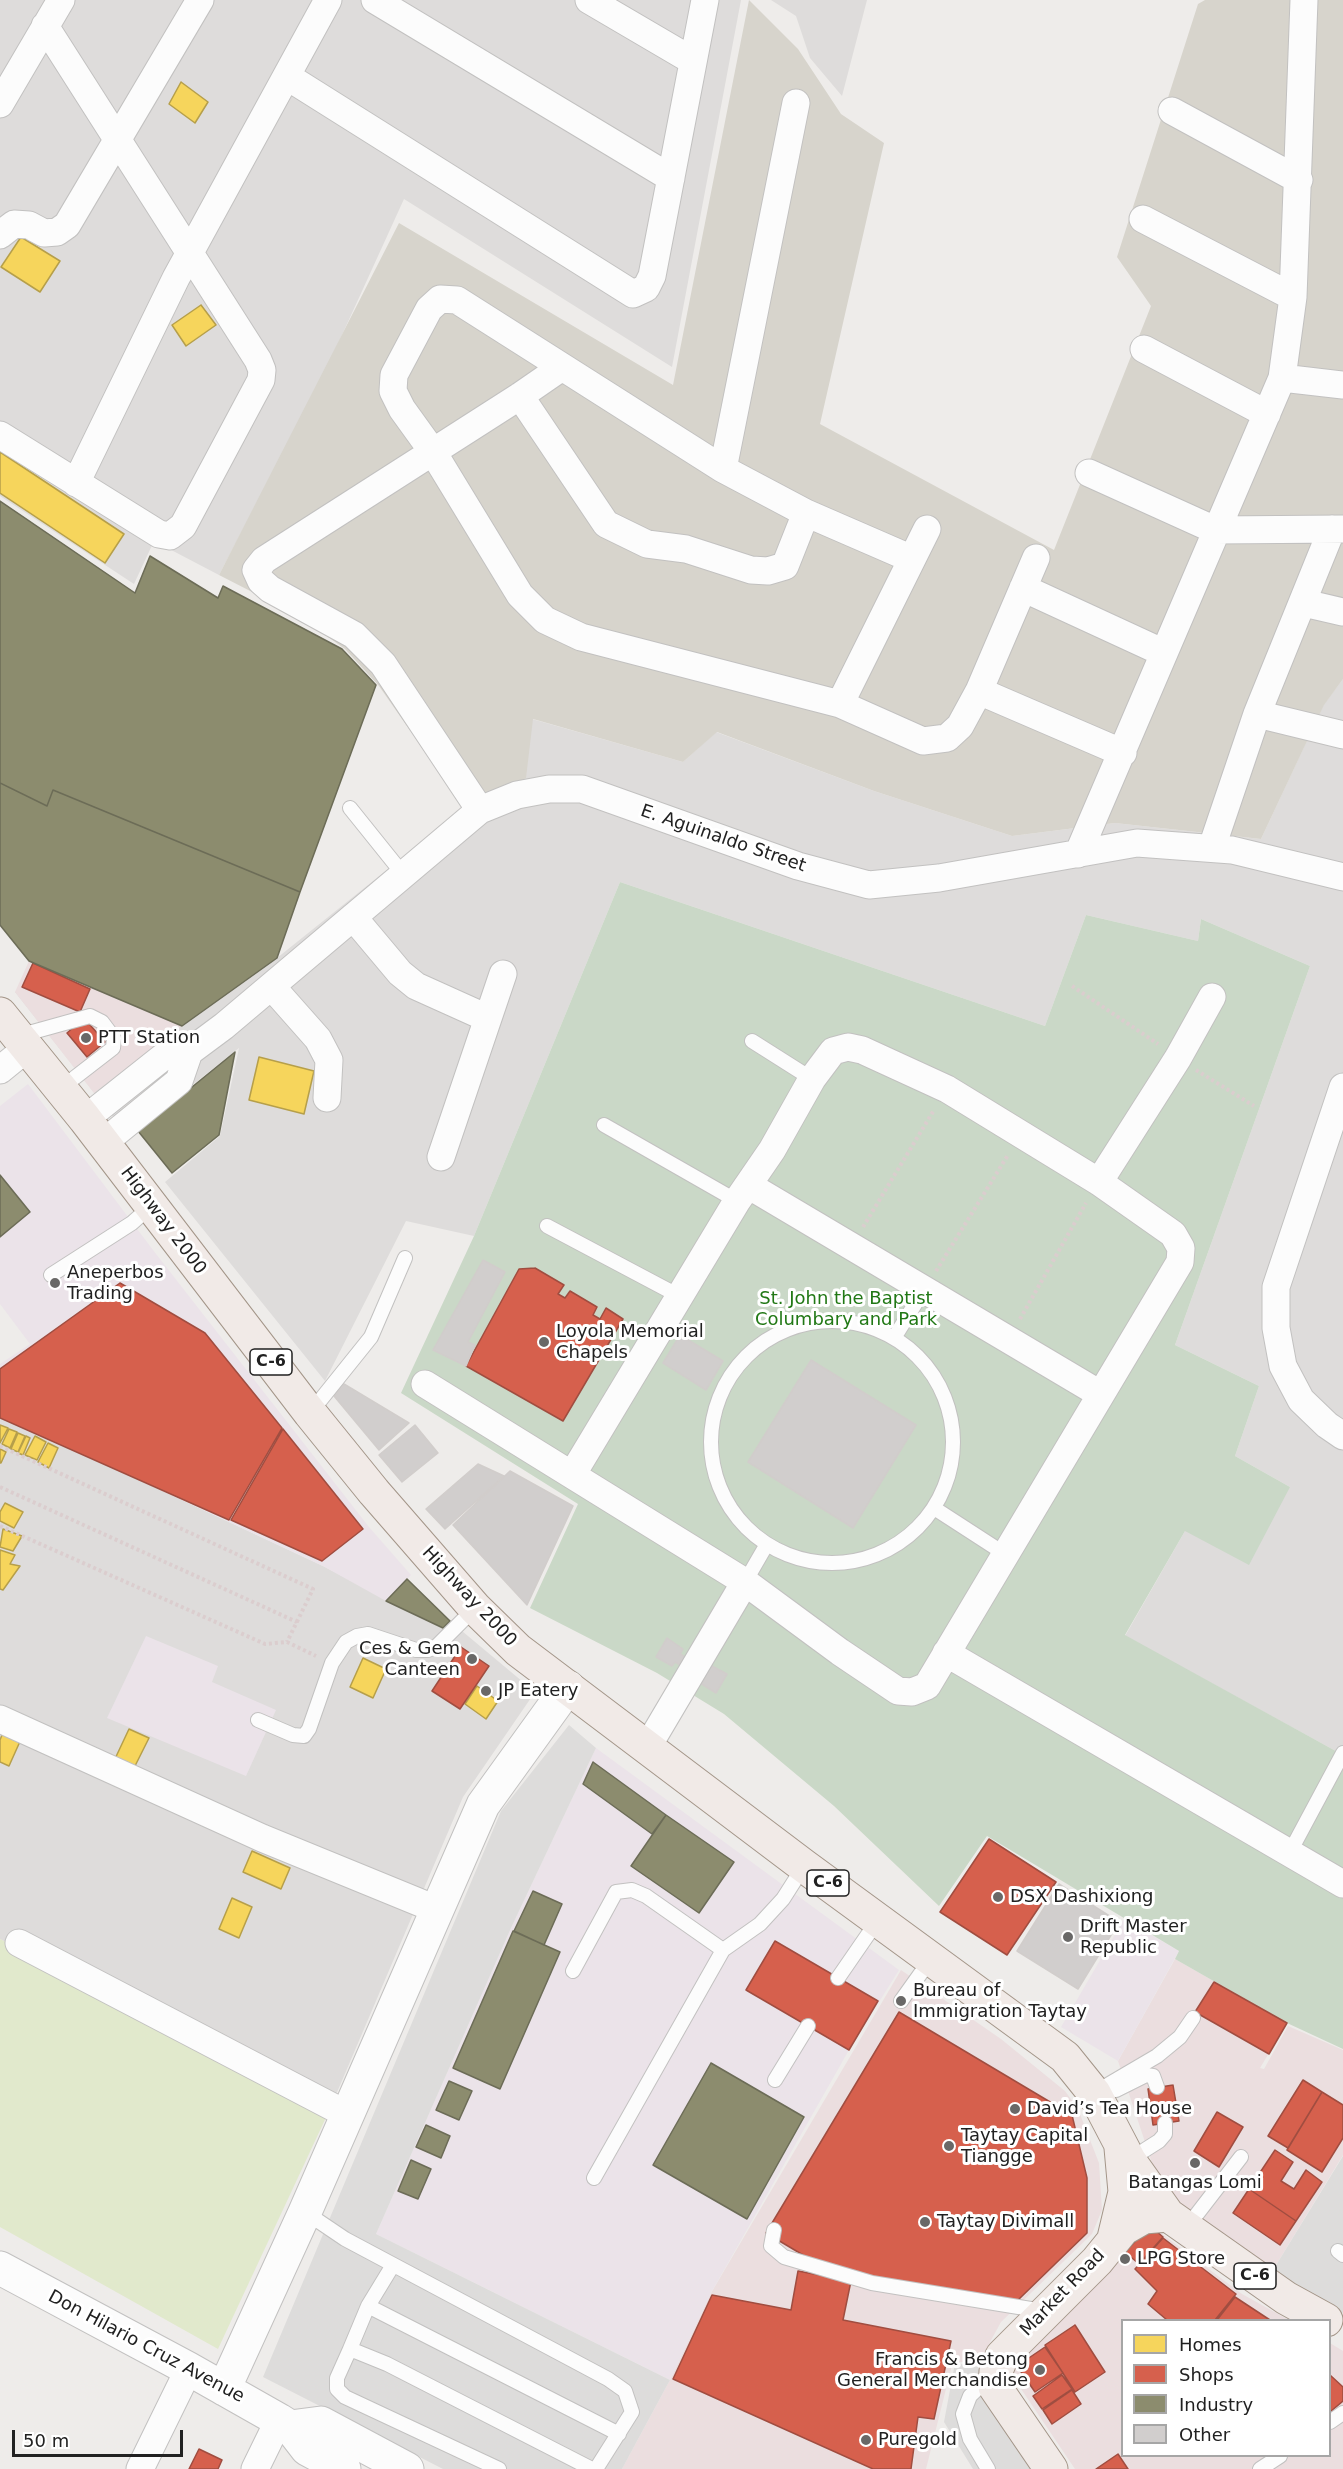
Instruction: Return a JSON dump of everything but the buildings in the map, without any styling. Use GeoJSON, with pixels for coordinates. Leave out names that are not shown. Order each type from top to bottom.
{"type":"FeatureCollection","features":[{"type":"Feature","properties":{"kind":"main road","name":"Highway 2000"},"geometry":{"type":"LineString","coordinates":[[15,1033],[94,1131],[310,1413],[374,1492],[475,1608],[518,1650],[804,1866],[1065,2057],[1096,2096],[1125,2152],[1177,2221]]}},
{"type":"Feature","properties":{"kind":"main road","name":"Highway 2000"},"geometry":{"type":"LineString","coordinates":[[1114,2238],[1125,2192],[1125,2152]]}},
{"type":"Feature","properties":{"kind":"main road"},"geometry":{"type":"LineString","coordinates":[[1114,2238],[1133,2222],[1144,2217],[1177,2221]]}},
{"type":"Feature","properties":{"kind":"main road","name":"C-6"},"geometry":{"type":"LineString","coordinates":[[1177,2221],[1286,2298],[1324,2319]]}},
{"type":"Feature","properties":{"kind":"main road","name":"Market Road"},"geometry":{"type":"LineString","coordinates":[[996,2371],[1002,2356],[1096,2261],[1114,2238]]}},
{"type":"Feature","properties":{"kind":"main road"},"geometry":{"type":"LineString","coordinates":[[996,2371],[995,2386],[1051,2469]]}},
{"type":"Feature","properties":{"kind":"street"},"geometry":{"type":"LineString","coordinates":[[0,104],[61,0]]}},
{"type":"Feature","properties":{"kind":"street"},"geometry":{"type":"LineString","coordinates":[[0,235],[14,224],[29,225],[44,233],[57,232],[67,225],[200,0]]}},
{"type":"Feature","properties":{"kind":"street"},"geometry":{"type":"LineString","coordinates":[[76,483],[189,255],[328,0]]}},
{"type":"Feature","properties":{"kind":"street"},"geometry":{"type":"LineString","coordinates":[[375,0],[671,178]]}},
{"type":"Feature","properties":{"kind":"street"},"geometry":{"type":"LineString","coordinates":[[589,0],[693,61]]}},
{"type":"Feature","properties":{"kind":"street"},"geometry":{"type":"LineString","coordinates":[[288,77],[633,294],[646,288],[652,276],[705,0]]}},
{"type":"Feature","properties":{"kind":"street"},"geometry":{"type":"LineString","coordinates":[[1078,854],[1282,378],[1293,297],[1304,0]]}},
{"type":"Feature","properties":{"kind":"street"},"geometry":{"type":"LineString","coordinates":[[0,435],[159,534],[170,536],[183,526],[257,390],[262,370],[258,360],[116,142],[45,26]]}},
{"type":"Feature","properties":{"kind":"street"},"geometry":{"type":"LineString","coordinates":[[723,469],[796,103]]}},
{"type":"Feature","properties":{"kind":"street"},"geometry":{"type":"LineString","coordinates":[[1172,111],[1299,180]]}},
{"type":"Feature","properties":{"kind":"street"},"geometry":{"type":"LineString","coordinates":[[1143,219],[1293,297]]}},
{"type":"Feature","properties":{"kind":"street"},"geometry":{"type":"LineString","coordinates":[[912,559],[806,513],[723,469],[457,300],[440,299],[429,309],[394,375],[393,390],[402,409],[433,452],[520,595],[545,620],[581,637],[840,704],[923,741],[947,738],[960,726],[979,690],[1036,558]]}},
{"type":"Feature","properties":{"kind":"street"},"geometry":{"type":"LineString","coordinates":[[1144,349],[1267,414]]}},
{"type":"Feature","properties":{"kind":"street"},"geometry":{"type":"LineString","coordinates":[[480,810],[383,664],[354,635],[270,589],[261,581],[256,570],[264,560],[562,367]]}},
{"type":"Feature","properties":{"kind":"street"},"geometry":{"type":"LineString","coordinates":[[1282,378],[1343,385]]}},
{"type":"Feature","properties":{"kind":"street"},"geometry":{"type":"LineString","coordinates":[[520,396],[606,524],[647,544],[686,549],[751,570],[768,571],[785,566],[806,513]]}},
{"type":"Feature","properties":{"kind":"street"},"geometry":{"type":"LineString","coordinates":[[1089,473],[1215,530],[1338,529],[1257,714],[1212,847]]}},
{"type":"Feature","properties":{"kind":"street"},"geometry":{"type":"LineString","coordinates":[[840,704],[927,529]]}},
{"type":"Feature","properties":{"kind":"street"},"geometry":{"type":"LineString","coordinates":[[1023,588],[1164,653]]}},
{"type":"Feature","properties":{"kind":"street"},"geometry":{"type":"LineString","coordinates":[[1304,603],[1343,612]]}},
{"type":"Feature","properties":{"kind":"street"},"geometry":{"type":"LineString","coordinates":[[979,690],[1123,753]]}},
{"type":"Feature","properties":{"kind":"street"},"geometry":{"type":"LineString","coordinates":[[1257,714],[1343,735]]}},
{"type":"Feature","properties":{"kind":"street","name":"E. Aguinaldo Street"},"geometry":{"type":"LineString","coordinates":[[94,1131],[179,1081],[189,1052],[272,987],[480,810],[517,795],[549,789],[582,789],[798,866],[869,885],[939,878],[1137,843],[1212,847],[1343,877]]}},
{"type":"Feature","properties":{"kind":"street"},"geometry":{"type":"LineString","coordinates":[[353,917],[400,973],[416,986],[487,1018]]}},
{"type":"Feature","properties":{"kind":"street"},"geometry":{"type":"LineString","coordinates":[[441,1157],[503,974]]}},
{"type":"Feature","properties":{"kind":"street"},"geometry":{"type":"LineString","coordinates":[[272,987],[318,1039],[329,1060],[327,1098]]}},
{"type":"Feature","properties":{"kind":"street"},"geometry":{"type":"LineString","coordinates":[[1099,1182],[1178,1058],[1212,997]]}},
{"type":"Feature","properties":{"kind":"street"},"geometry":{"type":"LineString","coordinates":[[0,1070],[15,1033]]}},
{"type":"Feature","properties":{"kind":"street"},"geometry":{"type":"LineString","coordinates":[[425,1384],[572,1475],[745,1582],[840,1653],[898,1691],[912,1692],[927,1686],[1180,1262],[1181,1248],[1173,1234],[1099,1182],[947,1089],[862,1050],[848,1047],[834,1051],[812,1079],[772,1150],[743,1193],[572,1475]]}},
{"type":"Feature","properties":{"kind":"street"},"geometry":{"type":"LineString","coordinates":[[1343,1087],[1276,1287],[1276,1328],[1283,1366],[1301,1400],[1326,1425],[1343,1436]]}},
{"type":"Feature","properties":{"kind":"street"},"geometry":{"type":"LineString","coordinates":[[743,1193],[851,1247],[925,1288],[1100,1394]]}},
{"type":"Feature","properties":{"kind":"street"},"geometry":{"type":"LineString","coordinates":[[648,1746],[745,1582]]}},
{"type":"Feature","properties":{"kind":"street"},"geometry":{"type":"LineString","coordinates":[[946,1653],[1343,1884]]}},
{"type":"Feature","properties":{"kind":"street"},"geometry":{"type":"LineString","coordinates":[[224,2389],[305,2212],[483,1805],[568,1687]]}},
{"type":"Feature","properties":{"kind":"street"},"geometry":{"type":"LineString","coordinates":[[0,1719],[262,1838],[438,1910]]}},
{"type":"Feature","properties":{"kind":"street"},"geometry":{"type":"LineString","coordinates":[[19,1943],[348,2115]]}},
{"type":"Feature","properties":{"kind":"street","name":"Don Hilario Cruz Avenue"},"geometry":{"type":"LineString","coordinates":[[0,2268],[189,2369],[285,2424],[307,2449],[344,2469]]}},
{"type":"Feature","properties":{"kind":"street"},"geometry":{"type":"LineString","coordinates":[[140,2469],[189,2369]]}},
{"type":"Feature","properties":{"kind":"street"},"geometry":{"type":"LineString","coordinates":[[255,2469],[285,2424],[321,2423],[395,2466]]}},
{"type":"Feature","properties":{"kind":"lane"},"geometry":{"type":"LineString","coordinates":[[350,808],[403,874]]}},
{"type":"Feature","properties":{"kind":"lane"},"geometry":{"type":"LineString","coordinates":[[15,1033],[90,1016],[102,1022],[114,1038],[113,1048],[60,1089]]}},
{"type":"Feature","properties":{"kind":"lane"},"geometry":{"type":"LineString","coordinates":[[752,1041],[812,1079]]}},
{"type":"Feature","properties":{"kind":"lane"},"geometry":{"type":"LineString","coordinates":[[604,1125],[743,1193]]}},
{"type":"Feature","properties":{"kind":"lane"},"geometry":{"type":"LineString","coordinates":[[51,1275],[132,1223],[151,1206]]}},
{"type":"Feature","properties":{"kind":"lane"},"geometry":{"type":"LineString","coordinates":[[547,1226],[681,1297]]}},
{"type":"Feature","properties":{"kind":"lane"},"geometry":{"type":"LineString","coordinates":[[310,1413],[371,1337],[405,1258]]}},
{"type":"Feature","properties":{"kind":"lane"},"geometry":{"type":"LineString","coordinates":[[894,1338],[925,1288]]}},
{"type":"Feature","properties":{"kind":"lane"},"geometry":{"type":"LineString","coordinates":[[838,1321],[867,1326],[894,1338],[910,1349],[929,1371],[944,1396],[950,1414],[952,1453],[943,1490],[934,1508],[922,1523],[893,1547],[858,1561],[839,1563],[802,1560],[767,1544],[738,1518],[719,1483],[712,1444],[713,1425],[725,1387],[748,1355],[781,1333],[799,1326],[838,1321]]}},
{"type":"Feature","properties":{"kind":"lane"},"geometry":{"type":"LineString","coordinates":[[934,1508],[1005,1554]]}},
{"type":"Feature","properties":{"kind":"lane"},"geometry":{"type":"LineString","coordinates":[[745,1582],[767,1544]]}},
{"type":"Feature","properties":{"kind":"lane"},"geometry":{"type":"LineString","coordinates":[[258,1720],[293,1735],[304,1736],[309,1729],[332,1663],[346,1642],[357,1636],[368,1635],[416,1650],[428,1650],[437,1646],[475,1608]]}},
{"type":"Feature","properties":{"kind":"lane"},"geometry":{"type":"LineString","coordinates":[[1290,1852],[1343,1753]]}},
{"type":"Feature","properties":{"kind":"lane"},"geometry":{"type":"LineString","coordinates":[[594,2178],[723,1950],[760,1924],[783,1899],[804,1866]]}},
{"type":"Feature","properties":{"kind":"lane"},"geometry":{"type":"LineString","coordinates":[[573,1971],[616,1892],[632,1890],[646,1896],[723,1950]]}},
{"type":"Feature","properties":{"kind":"lane"},"geometry":{"type":"LineString","coordinates":[[838,1978],[878,1920]]}},
{"type":"Feature","properties":{"kind":"lane"},"geometry":{"type":"LineString","coordinates":[[901,2001],[931,1959]]}},
{"type":"Feature","properties":{"kind":"lane"},"geometry":{"type":"LineString","coordinates":[[1096,2096],[1180,2037],[1193,2018]]}},
{"type":"Feature","properties":{"kind":"lane"},"geometry":{"type":"LineString","coordinates":[[775,2080],[808,2026]]}},
{"type":"Feature","properties":{"kind":"lane"},"geometry":{"type":"LineString","coordinates":[[1096,2096],[1146,2075],[1154,2076],[1157,2087]]}},
{"type":"Feature","properties":{"kind":"lane"},"geometry":{"type":"LineString","coordinates":[[1125,2152],[1160,2141],[1165,2134],[1165,2123]]}},
{"type":"Feature","properties":{"kind":"lane"},"geometry":{"type":"LineString","coordinates":[[1177,2221],[1241,2157]]}},
{"type":"Feature","properties":{"kind":"lane"},"geometry":{"type":"LineString","coordinates":[[305,2212],[345,2239],[608,2379],[625,2391],[632,2412],[594,2469],[387,2364],[350,2349]]}},
{"type":"Feature","properties":{"kind":"lane"},"geometry":{"type":"LineString","coordinates":[[774,2230],[771,2246],[784,2257],[872,2283],[1045,2312]]}},
{"type":"Feature","properties":{"kind":"lane"},"geometry":{"type":"LineString","coordinates":[[393,2265],[368,2306],[337,2378],[337,2389],[345,2397],[500,2469]]}},
{"type":"Feature","properties":{"kind":"lane"},"geometry":{"type":"LineString","coordinates":[[368,2306],[619,2434]]}},
{"type":"Feature","properties":{"kind":"lane"},"geometry":{"type":"LineString","coordinates":[[988,2469],[970,2439],[963,2414],[970,2396],[996,2371]]}},
{"type":"Feature","properties":{"kind":"lane"},"geometry":{"type":"LineString","coordinates":[[1260,2469],[1278,2457]]}},
{"type":"Feature","properties":{"kind":"path"},"geometry":{"type":"LineString","coordinates":[[851,1247],[947,1089]]}},
{"type":"Feature","properties":{"kind":"path"},"geometry":{"type":"LineString","coordinates":[[925,1288],[1022,1134]]}},
{"type":"Feature","properties":{"kind":"path"},"geometry":{"type":"LineString","coordinates":[[1009,1338],[1099,1182]]}},
{"type":"Feature","properties":{"kind":"path"},"geometry":{"type":"LineString","coordinates":[[0,1446],[313,1589],[287,1642]]}},
{"type":"Feature","properties":{"kind":"path"},"geometry":{"type":"LineString","coordinates":[[0,1487],[297,1622]]}},
{"type":"Feature","properties":{"kind":"path"},"geometry":{"type":"LineString","coordinates":[[0,1526],[266,1644],[287,1642],[332,1663]]}},
{"type":"Feature","properties":{"kind":"shaded area"},"geometry":{"type":"Polygon","coordinates":[[[0,0],[741,0],[672,367],[404,199],[321,381],[219,575],[154,541],[134,584],[0,496],[0,0]]]}},
{"type":"Feature","properties":{"kind":"shaded area"},"geometry":{"type":"Polygon","coordinates":[[[749,0],[798,49],[841,114],[884,143],[820,424],[1054,550],[1151,306],[1117,257],[1198,4],[1205,0],[1343,0],[1343,679],[1324,705],[1261,839],[1115,823],[1012,836],[874,791],[717,732],[683,762],[533,719],[526,778],[464,808],[379,686],[345,649],[297,615],[219,575],[399,223],[673,385],[749,0]]]}},
{"type":"Feature","properties":{"kind":"shaded area"},"geometry":{"type":"Polygon","coordinates":[[[771,0],[867,0],[842,96],[810,58],[796,16],[771,0]]]}},
{"type":"Feature","properties":{"kind":"shaded area"},"geometry":{"type":"Polygon","coordinates":[[[1343,679],[1343,1755],[1125,1636],[1185,1531],[1290,1487],[1235,1456],[1259,1386],[1175,1345],[1310,966],[1201,919],[1198,941],[1086,915],[1045,1026],[620,882],[474,1236],[406,1221],[325,1381],[165,1182],[220,1136],[239,1048],[128,1136],[15,992],[277,958],[464,808],[532,719],[683,762],[716,732],[874,791],[1012,836],[1115,823],[1261,839],[1324,704],[1343,679]]]}},
{"type":"Feature","properties":{"kind":"shaded area"},"geometry":{"type":"Polygon","coordinates":[[[29,961],[182,1026],[94,1093],[15,992],[29,961]]]}},
{"type":"Feature","properties":{"kind":"shaded area"},"geometry":{"type":"Polygon","coordinates":[[[28,1084],[153,1250],[369,1527],[411,1575],[386,1601],[323,1566],[0,1415],[0,1364],[30,1344],[0,1304],[0,1106],[28,1084]]]}},
{"type":"Feature","properties":{"kind":"shaded area"},"geometry":{"type":"Polygon","coordinates":[[[0,1415],[323,1566],[442,1628],[450,1621],[535,1692],[463,1797],[329,2111],[0,1939],[0,1415]]]}},
{"type":"Feature","properties":{"kind":"shaded area"},"geometry":{"type":"Polygon","coordinates":[[[146,1636],[218,1666],[212,1682],[276,1710],[246,1776],[107,1718],[146,1636]]]}},
{"type":"Feature","properties":{"kind":"shaded area"},"geometry":{"type":"Polygon","coordinates":[[[569,1725],[596,1748],[511,1928],[376,2234],[670,2380],[622,2469],[443,2469],[263,2377],[501,1811],[569,1725]]]}},
{"type":"Feature","properties":{"kind":"shaded area"},"geometry":{"type":"Polygon","coordinates":[[[596,1748],[899,1970],[849,2050],[711,2293],[670,2380],[376,2234],[511,1928],[596,1748]]]}},
{"type":"Feature","properties":{"kind":"shaded area"},"geometry":{"type":"Polygon","coordinates":[[[1124,1919],[1179,1951],[1118,2061],[1061,2027],[1124,1919]]]}},
{"type":"Feature","properties":{"kind":"shaded area"},"geometry":{"type":"Polygon","coordinates":[[[1175,1959],[1287,2023],[1260,2068],[1264,2069],[1288,2026],[1343,2050],[1343,2155],[1273,2270],[1162,2193],[1118,2061],[1175,1959]]]}},
{"type":"Feature","properties":{"kind":"shaded area","name":"Taytay Divimall"},"geometry":{"type":"Polygon","coordinates":[[[901,1970],[1001,2039],[1065,2091],[1078,2109],[1099,2163],[1102,2210],[1092,2234],[1001,2322],[978,2364],[953,2361],[926,2469],[622,2469],[670,2380],[711,2293],[901,1970]]]}},
{"type":"Feature","properties":{"kind":"shaded area"},"geometry":{"type":"Polygon","coordinates":[[[1343,2156],[1343,2313],[1273,2270],[1343,2156]]]}},
{"type":"Feature","properties":{"kind":"shaded area"},"geometry":{"type":"Polygon","coordinates":[[[1149,2224],[1242,2294],[1287,2319],[1121,2319],[1121,2457],[1331,2457],[1331,2344],[1343,2351],[1343,2469],[1075,2469],[1011,2374],[1014,2360],[1149,2224]]]}},
{"type":"Feature","properties":{"kind":"shaded area"},"geometry":{"type":"Polygon","coordinates":[[[955,2363],[978,2367],[986,2387],[1041,2469],[973,2469],[944,2422],[955,2363]]]}},
{"type":"Feature","properties":{"kind":"green space","name":"St. John the Baptist Columbary and Park"},"geometry":{"type":"Polygon","coordinates":[[[620,882],[1045,1026],[1086,915],[1198,941],[1201,919],[1310,966],[1175,1345],[1259,1386],[1235,1456],[1290,1487],[1249,1565],[1185,1531],[1125,1635],[1343,1755],[1343,2049],[1287,2023],[1175,1959],[1179,1951],[987,1836],[939,1906],[834,1806],[724,1714],[657,1673],[530,1608],[578,1504],[401,1393],[474,1236],[620,882]]]}},
{"type":"Feature","properties":{"kind":"green space"},"geometry":{"type":"Polygon","coordinates":[[[0,1939],[329,2111],[218,2349],[0,2227],[0,1939]]]}},
{"type":"Feature","properties":{"kind":"place","name":"PTT Station"},"geometry":{"type":"Point","coordinates":[86,1038]}},
{"type":"Feature","properties":{"kind":"place","name":"Aneperbos Trading"},"geometry":{"type":"Point","coordinates":[55,1283]}},
{"type":"Feature","properties":{"kind":"place","name":"Loyola Memorial Chapels"},"geometry":{"type":"Point","coordinates":[544,1342]}},
{"type":"Feature","properties":{"kind":"place","name":"Ces & Gem Canteen"},"geometry":{"type":"Point","coordinates":[472,1659]}},
{"type":"Feature","properties":{"kind":"place","name":"JP Eatery"},"geometry":{"type":"Point","coordinates":[486,1691]}},
{"type":"Feature","properties":{"kind":"place","name":"DSX Dashixiong"},"geometry":{"type":"Point","coordinates":[998,1897]}},
{"type":"Feature","properties":{"kind":"place","name":"Drift Master Republic"},"geometry":{"type":"Point","coordinates":[1068,1937]}},
{"type":"Feature","properties":{"kind":"place","name":"Bureau of Immigration Taytay"},"geometry":{"type":"Point","coordinates":[901,2001]}},
{"type":"Feature","properties":{"kind":"place","name":"David’s Tea House"},"geometry":{"type":"Point","coordinates":[1015,2109]}},
{"type":"Feature","properties":{"kind":"place","name":"Taytay Capital Tiangge"},"geometry":{"type":"Point","coordinates":[949,2146]}},
{"type":"Feature","properties":{"kind":"place","name":"Batangas Lomi"},"geometry":{"type":"Point","coordinates":[1195,2163]}},
{"type":"Feature","properties":{"kind":"place","name":"Taytay Divimall"},"geometry":{"type":"Point","coordinates":[925,2222]}},
{"type":"Feature","properties":{"kind":"place","name":"LPG Store"},"geometry":{"type":"Point","coordinates":[1125,2259]}},
{"type":"Feature","properties":{"kind":"place","name":"Francis & Betong General Merchandise"},"geometry":{"type":"Point","coordinates":[1040,2370]}},
{"type":"Feature","properties":{"kind":"place","name":"Puregold"},"geometry":{"type":"Point","coordinates":[866,2440]}}]}
